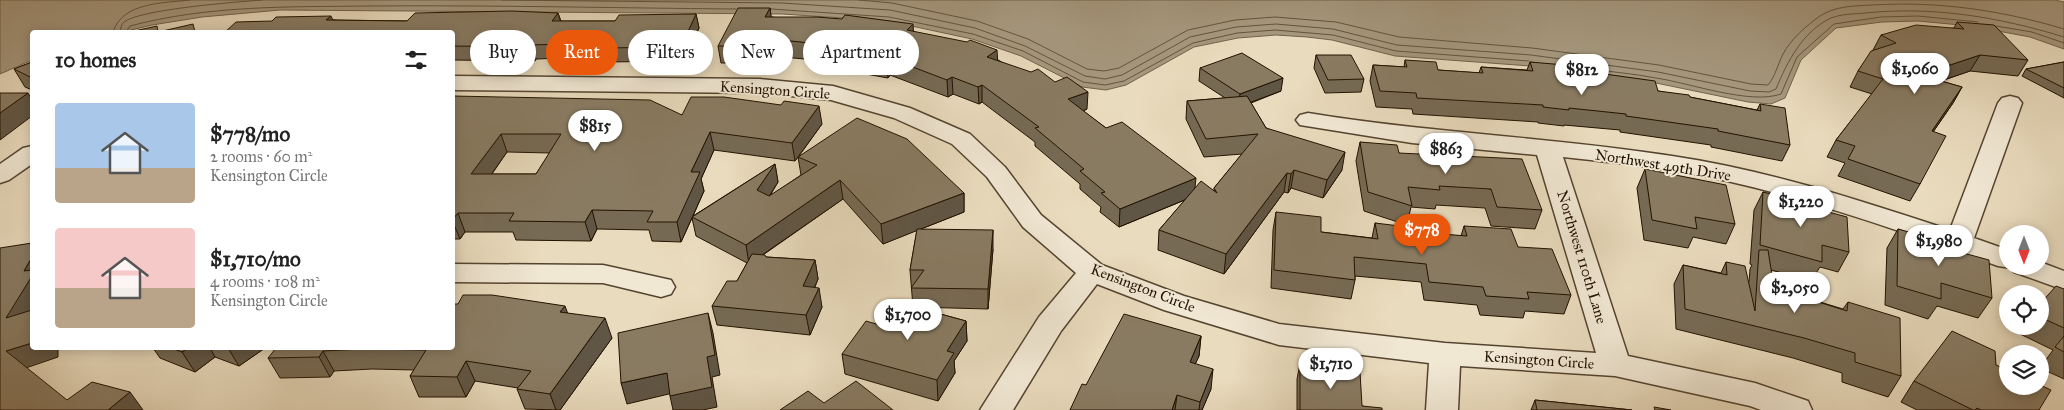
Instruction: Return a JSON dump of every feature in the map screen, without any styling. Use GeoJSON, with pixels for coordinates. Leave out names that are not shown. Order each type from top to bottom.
{"type":"FeatureCollection","features":[{"type":"Feature","properties":{"kind":"street","name":"Kensington Circle"},"geometry":{"type":"LineString","coordinates":[[455,84],[760,86],[833,93],[902,113],[961,139],[996,172],[1032,221],[1092,272],[1174,303],[1279,334],[1445,354],[1616,365],[1755,395],[1796,410]]}},
{"type":"Feature","properties":{"kind":"street"},"geometry":{"type":"LineString","coordinates":[[1959,242],[2010,103]]}},
{"type":"Feature","properties":{"kind":"street","name":"Northwest 49th Drive"},"geometry":{"type":"LineString","coordinates":[[1308,120],[1363,131],[1630,158],[1724,173],[1823,198],[1999,257]]}},
{"type":"Feature","properties":{"kind":"street","name":"Northwest 110th Lane"},"geometry":{"type":"LineString","coordinates":[[1548,150],[1616,365]]}},
{"type":"Feature","properties":{"kind":"street"},"geometry":{"type":"LineString","coordinates":[[0,175],[30,154]]}},
{"type":"Feature","properties":{"kind":"street"},"geometry":{"type":"LineString","coordinates":[[996,410],[1050,324],[1092,272]]}},
{"type":"Feature","properties":{"kind":"street"},"geometry":{"type":"LineString","coordinates":[[455,273],[602,274],[661,287]]}},
{"type":"Feature","properties":{"kind":"street"},"geometry":{"type":"LineString","coordinates":[[2048,275],[2064,281]]}},
{"type":"Feature","properties":{"kind":"street"},"geometry":{"type":"LineString","coordinates":[[1442,410],[1445,354]]}},
{"type":"Feature","properties":{"kind":"water"},"geometry":{"type":"Polygon","coordinates":[[[2055,0],[2064,2],[2064,49],[2030,37],[1971,26],[1918,21],[1882,22],[1836,28],[1801,60],[1785,98],[1771,104],[1748,102],[1656,83],[1530,66],[1395,56],[1332,40],[1276,35],[1238,38],[1194,47],[1126,85],[1106,90],[1082,87],[1021,56],[972,39],[888,21],[782,14],[280,10],[202,17],[131,30],[30,30],[30,61],[0,74],[0,1],[2055,0]]]}},
{"type":"Feature","properties":{"kind":"building"},"geometry":{"type":"Polygon","coordinates":[[[738,8],[770,8],[765,17],[842,19],[845,15],[913,24],[907,30],[803,30],[803,42],[793,41],[793,30],[726,30],[738,8]]]}},
{"type":"Feature","properties":{"kind":"building"},"geometry":{"type":"Polygon","coordinates":[[[512,11],[558,13],[552,21],[615,21],[619,15],[696,14],[689,30],[628,30],[628,48],[618,48],[618,30],[546,30],[546,45],[536,45],[536,30],[470,30],[470,46],[455,46],[455,30],[227,30],[236,22],[272,21],[276,17],[331,16],[326,20],[407,21],[415,13],[512,11]]]}},
{"type":"Feature","properties":{"kind":"building"},"geometry":{"type":"Polygon","coordinates":[[[1957,22],[1994,25],[2028,60],[1980,55],[1920,75],[1962,87],[1932,131],[1946,136],[1920,184],[1848,159],[1855,146],[1836,140],[1883,79],[1858,71],[1871,51],[1896,43],[1881,35],[1916,25],[1964,29],[1957,22]]]}},
{"type":"Feature","properties":{"kind":"building"},"geometry":{"type":"Polygon","coordinates":[[[193,24],[194,30],[167,30],[193,24]]]}},
{"type":"Feature","properties":{"kind":"building"},"geometry":{"type":"Polygon","coordinates":[[[157,26],[158,30],[139,30],[157,26]]]}},
{"type":"Feature","properties":{"kind":"building"},"geometry":{"type":"Polygon","coordinates":[[[919,32],[967,42],[970,40],[997,50],[987,57],[1031,72],[1038,69],[1055,82],[1067,77],[1088,92],[1068,99],[1106,128],[1122,122],[1196,178],[1120,209],[1101,193],[1105,192],[1080,171],[1084,169],[1035,128],[1039,127],[982,85],[978,87],[952,77],[947,80],[919,69],[919,32]]]}},
{"type":"Feature","properties":{"kind":"building"},"geometry":{"type":"Polygon","coordinates":[[[723,36],[723,46],[718,46],[723,36]]]}},
{"type":"Feature","properties":{"kind":"building"},"geometry":{"type":"Polygon","coordinates":[[[1242,53],[1283,78],[1240,94],[1200,68],[1242,53]]]}},
{"type":"Feature","properties":{"kind":"building"},"geometry":{"type":"Polygon","coordinates":[[[1316,55],[1351,55],[1364,79],[1328,80],[1316,55]]]}},
{"type":"Feature","properties":{"kind":"building"},"geometry":{"type":"Polygon","coordinates":[[[1405,60],[1436,62],[1438,70],[1483,73],[1481,67],[1533,71],[1530,62],[1588,67],[1590,72],[1655,81],[1658,91],[1689,95],[1690,97],[1761,111],[1760,104],[1785,108],[1790,145],[1718,131],[1718,129],[1626,116],[1626,114],[1569,108],[1569,110],[1543,107],[1543,105],[1417,98],[1416,93],[1380,91],[1373,65],[1407,67],[1405,60]]]}},
{"type":"Feature","properties":{"kind":"building"},"geometry":{"type":"Polygon","coordinates":[[[2064,62],[2064,88],[2026,69],[2064,62]]]}},
{"type":"Feature","properties":{"kind":"building"},"geometry":{"type":"Polygon","coordinates":[[[30,63],[30,77],[14,69],[30,63]]]}},
{"type":"Feature","properties":{"kind":"building"},"geometry":{"type":"Polygon","coordinates":[[[0,93],[28,93],[0,113],[0,93]]]}},
{"type":"Feature","properties":{"kind":"building"},"geometry":{"type":"Polygon","coordinates":[[[455,96],[650,100],[682,115],[691,97],[724,97],[781,105],[784,101],[819,106],[792,143],[710,132],[691,172],[700,172],[677,222],[647,222],[653,211],[592,210],[585,222],[509,221],[514,213],[458,213],[455,216],[455,96]],[[501,134],[471,174],[536,174],[561,134],[501,134]]]}},
{"type":"Feature","properties":{"kind":"building"},"geometry":{"type":"Polygon","coordinates":[[[1247,96],[1266,128],[1345,152],[1327,180],[1294,170],[1291,174],[1287,173],[1226,254],[1159,230],[1201,181],[1217,193],[1214,188],[1258,134],[1206,139],[1187,101],[1247,96]]]}},
{"type":"Feature","properties":{"kind":"building"},"geometry":{"type":"Polygon","coordinates":[[[857,118],[907,139],[964,193],[881,224],[840,180],[746,245],[692,217],[775,164],[757,190],[769,196],[817,165],[798,157],[857,118]]]}},
{"type":"Feature","properties":{"kind":"building"},"geometry":{"type":"Polygon","coordinates":[[[1360,142],[1397,145],[1399,153],[1522,159],[1542,210],[1497,207],[1491,189],[1439,186],[1440,190],[1408,187],[1412,206],[1368,192],[1360,142]]]}},
{"type":"Feature","properties":{"kind":"building"},"geometry":{"type":"Polygon","coordinates":[[[1645,169],[1726,185],[1735,224],[1695,217],[1697,229],[1652,220],[1645,169]]]}},
{"type":"Feature","properties":{"kind":"building"},"geometry":{"type":"Polygon","coordinates":[[[1763,192],[1799,201],[1799,204],[1847,217],[1849,252],[1822,245],[1822,262],[1760,245],[1763,192]]]}},
{"type":"Feature","properties":{"kind":"building"},"geometry":{"type":"Polygon","coordinates":[[[1276,212],[1321,217],[1321,232],[1378,239],[1375,223],[1416,228],[1416,232],[1467,236],[1464,226],[1511,229],[1518,247],[1552,249],[1571,295],[1527,292],[1529,299],[1486,296],[1483,287],[1429,282],[1426,264],[1354,257],[1355,280],[1274,270],[1276,212]]]}},
{"type":"Feature","properties":{"kind":"building"},"geometry":{"type":"Polygon","coordinates":[[[917,229],[993,230],[988,289],[911,288],[924,270],[910,270],[917,229]]]}},
{"type":"Feature","properties":{"kind":"building"},"geometry":{"type":"Polygon","coordinates":[[[1898,229],[1945,242],[1945,248],[1989,260],[1992,298],[1941,283],[1941,299],[1897,286],[1898,229]]]}},
{"type":"Feature","properties":{"kind":"building"},"geometry":{"type":"Polygon","coordinates":[[[30,243],[30,260],[24,271],[30,270],[30,279],[6,318],[30,311],[30,344],[6,351],[67,400],[92,382],[130,392],[108,410],[0,410],[0,248],[30,243]]]}},
{"type":"Feature","properties":{"kind":"building"},"geometry":{"type":"Polygon","coordinates":[[[1759,250],[1768,250],[1774,288],[1847,311],[1848,302],[1900,318],[1901,376],[1855,362],[1855,353],[1804,338],[1685,309],[1683,265],[1727,275],[1726,262],[1745,266],[1755,311],[1759,250]]]}},
{"type":"Feature","properties":{"kind":"building"},"geometry":{"type":"Polygon","coordinates":[[[752,254],[765,255],[766,257],[815,260],[803,286],[819,288],[806,315],[712,306],[727,281],[737,281],[752,254]]]}},
{"type":"Feature","properties":{"kind":"building"},"geometry":{"type":"Polygon","coordinates":[[[2056,286],[2064,289],[2064,328],[2049,321],[2049,294],[2056,286]]]}},
{"type":"Feature","properties":{"kind":"building"},"geometry":{"type":"Polygon","coordinates":[[[463,295],[492,295],[565,306],[560,312],[605,318],[550,394],[517,389],[531,371],[466,361],[457,377],[410,376],[426,350],[455,350],[455,304],[458,304],[463,295]]]}},
{"type":"Feature","properties":{"kind":"building"},"geometry":{"type":"Polygon","coordinates":[[[900,303],[966,321],[947,351],[954,353],[937,380],[842,354],[866,321],[883,326],[900,303]]]}},
{"type":"Feature","properties":{"kind":"building"},"geometry":{"type":"Polygon","coordinates":[[[708,313],[715,355],[707,357],[712,387],[670,396],[667,373],[621,383],[618,333],[708,313]]]}},
{"type":"Feature","properties":{"kind":"building"},"geometry":{"type":"Polygon","coordinates":[[[1124,314],[1201,336],[1190,362],[1213,369],[1200,402],[1177,395],[1172,410],[1070,410],[1082,384],[1086,385],[1124,314]]]}},
{"type":"Feature","properties":{"kind":"building"},"geometry":{"type":"Polygon","coordinates":[[[1952,331],[1995,351],[1996,365],[1999,366],[1999,395],[2048,395],[2039,410],[1981,410],[1977,408],[1973,410],[1914,381],[1952,331]]]}},
{"type":"Feature","properties":{"kind":"building"},"geometry":{"type":"Polygon","coordinates":[[[2064,336],[2064,352],[2055,347],[2064,336]]]}},
{"type":"Feature","properties":{"kind":"building"},"geometry":{"type":"Polygon","coordinates":[[[274,350],[342,350],[323,351],[319,357],[268,358],[274,350]]]}},
{"type":"Feature","properties":{"kind":"building"},"geometry":{"type":"Polygon","coordinates":[[[1300,364],[1360,372],[1362,406],[1382,408],[1382,410],[1300,410],[1300,364]]]}},
{"type":"Feature","properties":{"kind":"building"},"geometry":{"type":"Polygon","coordinates":[[[856,381],[893,410],[780,410],[808,391],[824,403],[856,381]]]}},
{"type":"Feature","properties":{"kind":"building"},"geometry":{"type":"Polygon","coordinates":[[[1535,400],[1632,410],[1537,410],[1535,400]]]}},
{"type":"Feature","properties":{"kind":"building"},"geometry":{"type":"Polygon","coordinates":[[[1654,407],[1671,410],[1655,410],[1654,407]]]}}]}
